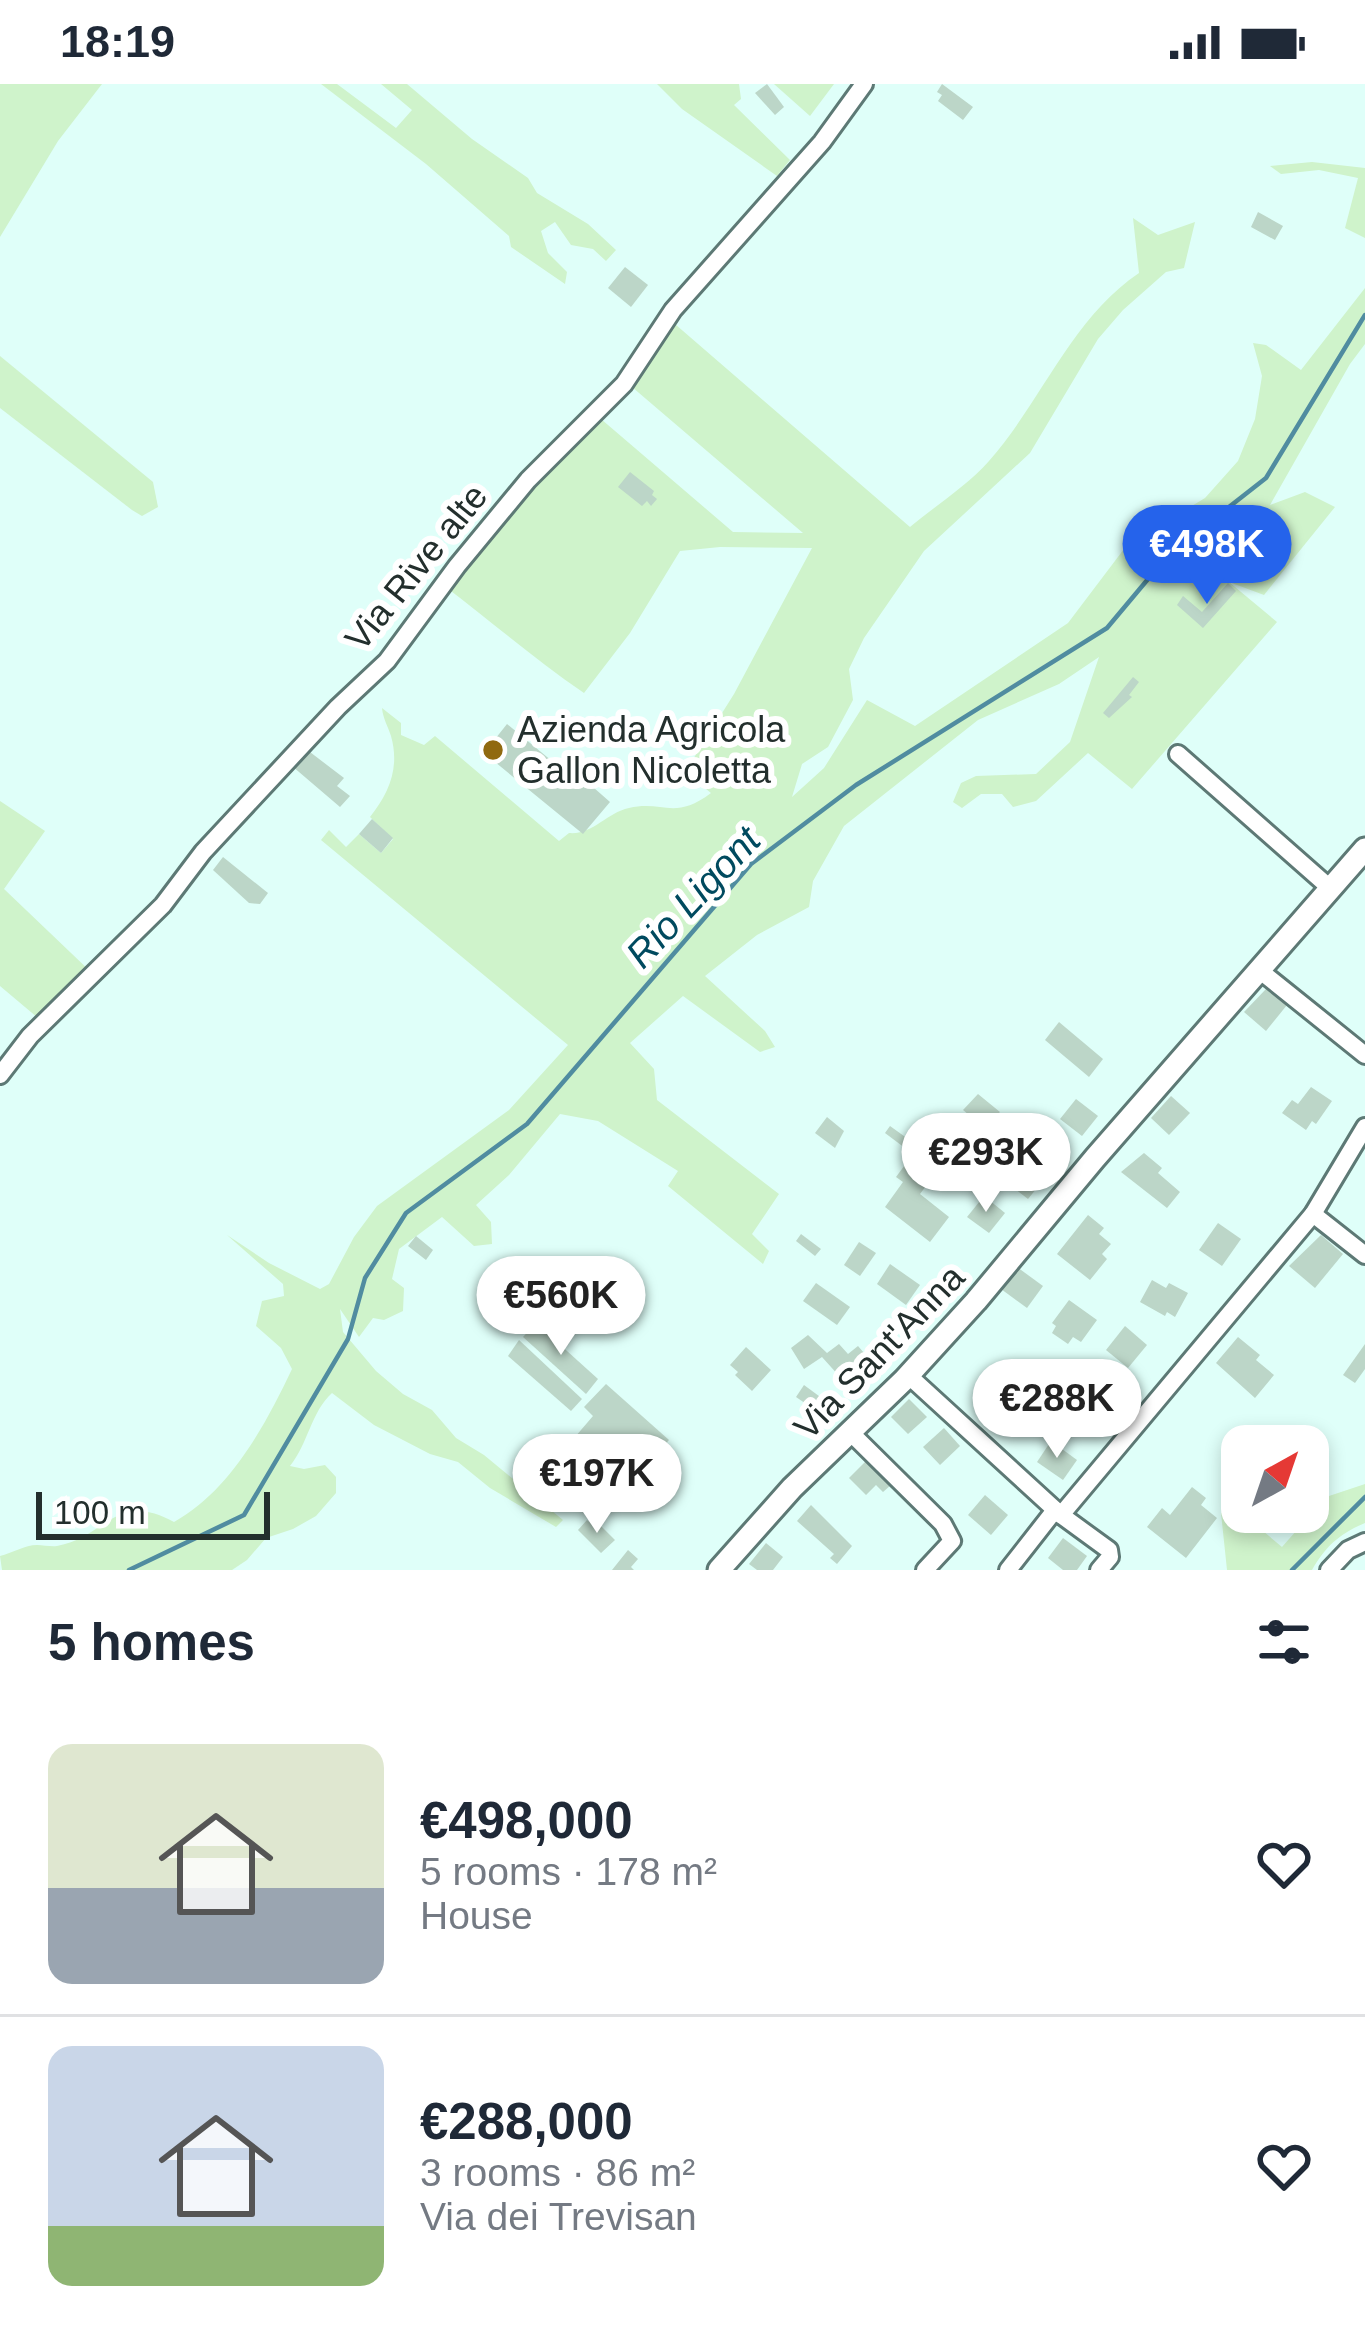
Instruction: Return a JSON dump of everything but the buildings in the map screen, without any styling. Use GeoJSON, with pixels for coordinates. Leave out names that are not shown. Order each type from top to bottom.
{"type":"FeatureCollection","features":[{"type":"Feature","properties":{"kind":"main road","name":"Via Sant'Anna"},"geometry":{"type":"LineString","coordinates":[[719,1570],[792,1488],[976,1301],[1365,849]]}},
{"type":"Feature","properties":{"kind":"street","name":"Via Rive alte"},"geometry":{"type":"LineString","coordinates":[[0,1075],[30,1036],[163,905],[203,852],[323,723],[388,661],[457,566],[528,480],[623,384],[673,310],[823,142],[863,84]]}},
{"type":"Feature","properties":{"kind":"street"},"geometry":{"type":"LineString","coordinates":[[1178,754],[1330,888]]}},
{"type":"Feature","properties":{"kind":"street"},"geometry":{"type":"LineString","coordinates":[[1258,969],[1365,1055]]}},
{"type":"Feature","properties":{"kind":"street"},"geometry":{"type":"LineString","coordinates":[[1008,1570],[1313,1214],[1365,1127]]}},
{"type":"Feature","properties":{"kind":"street"},"geometry":{"type":"LineString","coordinates":[[1313,1214],[1365,1256]]}},
{"type":"Feature","properties":{"kind":"street"},"geometry":{"type":"LineString","coordinates":[[908,1375],[1058,1512],[1109,1550],[1110,1557],[1099,1570]]}},
{"type":"Feature","properties":{"kind":"street"},"geometry":{"type":"LineString","coordinates":[[850,1432],[943,1524],[952,1541],[925,1570]]}},
{"type":"Feature","properties":{"kind":"street"},"geometry":{"type":"LineString","coordinates":[[1330,1570],[1348,1550],[1365,1543]]}},
{"type":"Feature","properties":{"kind":"green space"},"geometry":{"type":"Polygon","coordinates":[[[0,84],[102,84],[58,141],[0,237],[0,84]]]}},
{"type":"Feature","properties":{"kind":"green space"},"geometry":{"type":"Polygon","coordinates":[[[321,84],[337,84],[396,128],[412,110],[381,84],[407,84],[528,178],[537,193],[588,224],[616,250],[606,261],[593,249],[571,245],[555,222],[541,231],[548,253],[567,272],[565,284],[511,247],[509,236],[426,164],[321,84]]]}},
{"type":"Feature","properties":{"kind":"green space"},"geometry":{"type":"Polygon","coordinates":[[[657,84],[739,84],[741,99],[734,105],[790,160],[777,176],[682,109],[657,84]]]}},
{"type":"Feature","properties":{"kind":"green space"},"geometry":{"type":"Polygon","coordinates":[[[774,84],[834,84],[810,116],[774,84]]]}},
{"type":"Feature","properties":{"kind":"green space"},"geometry":{"type":"Polygon","coordinates":[[[1312,162],[1365,168],[1365,238],[1345,228],[1358,178],[1319,170],[1281,174],[1270,166],[1312,162]]]}},
{"type":"Feature","properties":{"kind":"green space"},"geometry":{"type":"Polygon","coordinates":[[[1133,218],[1158,235],[1195,222],[1184,268],[1166,272],[1123,310],[1098,339],[1030,453],[924,551],[864,638],[849,669],[853,700],[828,747],[802,764],[792,797],[824,768],[867,700],[915,726],[1068,623],[1127,545],[1205,498],[1238,461],[1255,419],[1262,376],[1253,343],[1266,345],[1301,370],[1365,288],[1365,344],[1270,505],[1305,492],[1335,507],[1264,595],[1229,582],[1277,622],[1132,789],[1088,753],[1036,801],[1013,807],[1002,794],[981,794],[962,808],[953,802],[961,783],[976,776],[1036,774],[1070,742],[1099,657],[1059,684],[978,720],[844,826],[813,881],[809,907],[757,935],[705,976],[765,1031],[775,1047],[760,1052],[683,996],[630,1043],[654,1069],[657,1100],[779,1194],[752,1234],[769,1251],[763,1264],[668,1186],[678,1171],[598,1121],[560,1114],[509,1175],[476,1205],[491,1222],[492,1244],[474,1246],[442,1217],[399,1249],[392,1279],[404,1288],[403,1311],[384,1320],[373,1318],[359,1337],[340,1309],[343,1332],[376,1371],[432,1410],[456,1438],[563,1520],[556,1527],[490,1488],[458,1462],[430,1454],[374,1425],[332,1393],[290,1466],[325,1465],[336,1477],[336,1493],[316,1516],[266,1538],[232,1570],[2,1570],[0,1556],[32,1545],[74,1541],[124,1513],[154,1513],[174,1522],[212,1493],[244,1455],[292,1369],[281,1348],[256,1326],[262,1301],[284,1296],[283,1284],[227,1235],[320,1289],[329,1284],[377,1206],[509,1110],[568,1045],[321,840],[329,830],[346,847],[359,834],[381,853],[393,839],[370,817],[383,799],[393,769],[393,748],[382,708],[401,723],[401,735],[424,745],[435,736],[559,841],[629,808],[687,806],[711,793],[685,772],[734,694],[812,548],[680,551],[630,633],[584,693],[443,585],[594,413],[733,532],[803,533],[625,381],[668,318],[910,527],[989,461],[1094,313],[1139,273],[1133,218]]]}},
{"type":"Feature","properties":{"kind":"green space"},"geometry":{"type":"Polygon","coordinates":[[[0,356],[153,482],[158,507],[142,516],[132,510],[0,408],[0,356]]]}},
{"type":"Feature","properties":{"kind":"green space"},"geometry":{"type":"Polygon","coordinates":[[[0,801],[45,831],[4,889],[93,974],[44,1023],[0,986],[0,801]]]}},
{"type":"Feature","properties":{"kind":"green space"},"geometry":{"type":"Polygon","coordinates":[[[1365,1484],[1365,1523],[1334,1542],[1312,1570],[1227,1570],[1223,1533],[1265,1533],[1282,1547],[1294,1533],[1329,1533],[1329,1496],[1365,1484]]]}},
{"type":"Feature","properties":{"kind":"waterway","name":"Rio Ligont"},"geometry":{"type":"LineString","coordinates":[[129,1570],[244,1515],[348,1339],[365,1278],[406,1213],[527,1124],[751,864],[856,785],[1107,628],[1169,554],[1266,478],[1365,315]]}},
{"type":"Feature","properties":{"kind":"waterway"},"geometry":{"type":"LineString","coordinates":[[1292,1570],[1365,1497]]}},
{"type":"Feature","properties":{"kind":"place","name":"Azienda Agricola Gallon Nicoletta"},"geometry":{"type":"Point","coordinates":[493,750]}}]}
